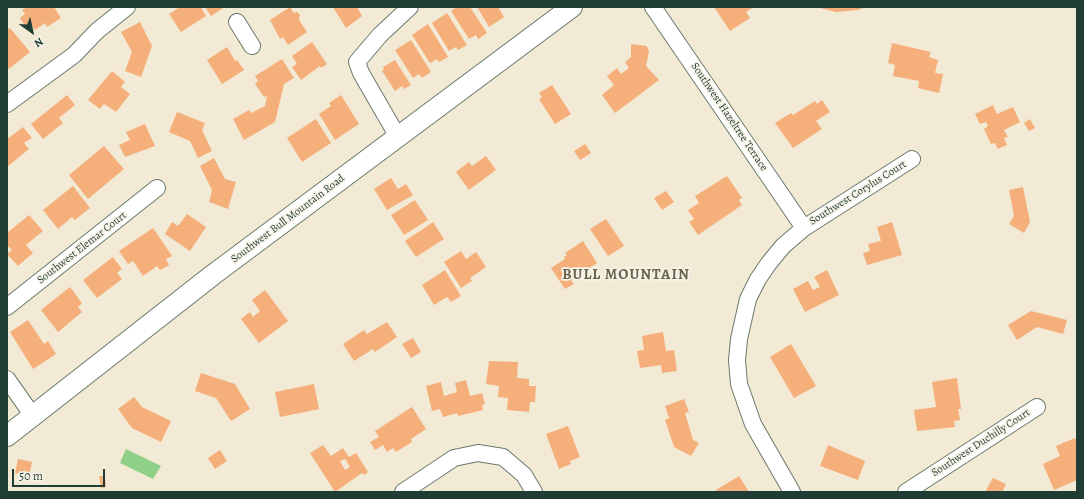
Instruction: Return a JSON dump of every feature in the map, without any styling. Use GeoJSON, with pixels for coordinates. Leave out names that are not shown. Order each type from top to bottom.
{"type":"FeatureCollection","features":[{"type":"Feature","properties":{"kind":"main road","name":"Southwest Bull Mountain Road"},"geometry":{"type":"LineString","coordinates":[[7,436],[214,274],[572,7]]}},
{"type":"Feature","properties":{"kind":"street"},"geometry":{"type":"LineString","coordinates":[[7,104],[74,55],[97,32],[127,7]]}},
{"type":"Feature","properties":{"kind":"street"},"geometry":{"type":"LineString","coordinates":[[398,137],[361,73],[357,62],[380,35],[410,7]]}},
{"type":"Feature","properties":{"kind":"street","name":"Southwest Hazeltree Terrace"},"geometry":{"type":"LineString","coordinates":[[653,7],[804,228]]}},
{"type":"Feature","properties":{"kind":"street"},"geometry":{"type":"LineString","coordinates":[[237,22],[252,46]]}},
{"type":"Feature","properties":{"kind":"street","name":"Southwest Corylus Court"},"geometry":{"type":"LineString","coordinates":[[792,492],[753,424],[739,384],[737,360],[740,328],[748,299],[758,279],[783,246],[804,228],[912,159]]}},
{"type":"Feature","properties":{"kind":"street","name":"Southwest Elemar Court"},"geometry":{"type":"LineString","coordinates":[[7,307],[157,188]]}},
{"type":"Feature","properties":{"kind":"street"},"geometry":{"type":"LineString","coordinates":[[7,379],[33,416]]}},
{"type":"Feature","properties":{"kind":"street","name":"Southwest Duchilly Court"},"geometry":{"type":"LineString","coordinates":[[906,492],[1037,407]]}},
{"type":"Feature","properties":{"kind":"street"},"geometry":{"type":"LineString","coordinates":[[402,492],[454,458],[478,453],[503,457],[524,475],[534,492]]}},
{"type":"Feature","properties":{"kind":"green space"},"geometry":{"type":"Polygon","coordinates":[[[126,449],[161,466],[153,479],[120,463],[126,449]]]}},
{"type":"Feature","properties":{"kind":"building"},"geometry":{"type":"Polygon","coordinates":[[[27,7],[54,7],[61,18],[47,27],[45,23],[35,30],[32,26],[27,29],[20,18],[25,14],[22,10],[27,7]]]}},
{"type":"Feature","properties":{"kind":"building"},"geometry":{"type":"Polygon","coordinates":[[[180,7],[201,7],[206,16],[181,32],[169,14],[180,7]]]}},
{"type":"Feature","properties":{"kind":"building"},"geometry":{"type":"Polygon","coordinates":[[[205,7],[225,7],[211,16],[205,7]]]}},
{"type":"Feature","properties":{"kind":"building"},"geometry":{"type":"Polygon","coordinates":[[[290,7],[294,13],[297,12],[300,15],[299,20],[307,32],[288,45],[283,37],[280,39],[270,20],[290,7]]]}},
{"type":"Feature","properties":{"kind":"building"},"geometry":{"type":"Polygon","coordinates":[[[333,7],[357,7],[362,16],[346,28],[333,7]]]}},
{"type":"Feature","properties":{"kind":"building"},"geometry":{"type":"Polygon","coordinates":[[[457,7],[470,7],[487,33],[478,39],[476,35],[469,39],[451,11],[457,7]]]}},
{"type":"Feature","properties":{"kind":"building"},"geometry":{"type":"Polygon","coordinates":[[[477,7],[498,7],[504,17],[489,27],[477,7]]]}},
{"type":"Feature","properties":{"kind":"building"},"geometry":{"type":"Polygon","coordinates":[[[714,7],[754,7],[746,12],[750,18],[730,31],[714,7]]]}},
{"type":"Feature","properties":{"kind":"building"},"geometry":{"type":"Polygon","coordinates":[[[816,7],[866,7],[858,10],[836,12],[816,7]]]}},
{"type":"Feature","properties":{"kind":"building"},"geometry":{"type":"Polygon","coordinates":[[[447,13],[467,45],[458,50],[456,47],[449,51],[432,23],[447,13]]]}},
{"type":"Feature","properties":{"kind":"building"},"geometry":{"type":"Polygon","coordinates":[[[140,22],[152,46],[141,77],[125,71],[132,52],[121,32],[140,22]]]}},
{"type":"Feature","properties":{"kind":"building"},"geometry":{"type":"Polygon","coordinates":[[[428,24],[448,57],[439,62],[437,59],[430,63],[412,35],[428,24]]]}},
{"type":"Feature","properties":{"kind":"building"},"geometry":{"type":"Polygon","coordinates":[[[10,28],[30,52],[9,69],[7,66],[7,30],[10,28]]]}},
{"type":"Feature","properties":{"kind":"building"},"geometry":{"type":"Polygon","coordinates":[[[411,40],[431,72],[422,78],[419,74],[413,78],[395,50],[411,40]]]}},
{"type":"Feature","properties":{"kind":"building"},"geometry":{"type":"Polygon","coordinates":[[[312,42],[327,64],[321,68],[320,66],[301,80],[292,67],[297,64],[292,56],[312,42]]]}},
{"type":"Feature","properties":{"kind":"building"},"geometry":{"type":"Polygon","coordinates":[[[892,43],[931,52],[929,57],[938,60],[935,73],[943,74],[939,93],[918,88],[919,81],[893,76],[895,65],[888,63],[892,43]]]}},
{"type":"Feature","properties":{"kind":"building"},"geometry":{"type":"Polygon","coordinates":[[[631,44],[647,46],[649,52],[646,66],[659,80],[615,113],[602,95],[614,85],[607,76],[617,68],[621,74],[629,68],[625,62],[631,57],[631,44]]]}},
{"type":"Feature","properties":{"kind":"building"},"geometry":{"type":"Polygon","coordinates":[[[227,47],[235,61],[237,60],[244,70],[222,84],[207,60],[227,47]]]}},
{"type":"Feature","properties":{"kind":"building"},"geometry":{"type":"Polygon","coordinates":[[[282,59],[294,78],[284,84],[275,122],[244,140],[233,119],[249,110],[251,113],[265,106],[267,96],[264,97],[255,84],[258,81],[255,76],[282,59]]]}},
{"type":"Feature","properties":{"kind":"building"},"geometry":{"type":"Polygon","coordinates":[[[395,60],[411,85],[404,89],[402,86],[395,91],[382,71],[384,69],[383,67],[395,60]]]}},
{"type":"Feature","properties":{"kind":"building"},"geometry":{"type":"Polygon","coordinates":[[[112,71],[125,82],[121,87],[130,94],[116,112],[104,104],[100,109],[88,100],[112,71]]]}},
{"type":"Feature","properties":{"kind":"building"},"geometry":{"type":"Polygon","coordinates":[[[552,85],[571,114],[555,124],[539,99],[542,97],[539,93],[552,85]]]}},
{"type":"Feature","properties":{"kind":"building"},"geometry":{"type":"Polygon","coordinates":[[[67,95],[75,105],[59,118],[63,123],[43,139],[31,124],[67,95]]]}},
{"type":"Feature","properties":{"kind":"building"},"geometry":{"type":"Polygon","coordinates":[[[341,95],[359,124],[335,140],[319,114],[331,106],[329,103],[341,95]]]}},
{"type":"Feature","properties":{"kind":"building"},"geometry":{"type":"Polygon","coordinates":[[[822,100],[830,112],[816,121],[822,129],[793,148],[775,123],[791,113],[793,115],[815,101],[817,104],[822,100]]]}},
{"type":"Feature","properties":{"kind":"building"},"geometry":{"type":"Polygon","coordinates":[[[993,105],[997,114],[1013,107],[1020,122],[1004,130],[1008,137],[1004,138],[1007,145],[998,149],[995,143],[991,144],[984,129],[988,126],[986,122],[980,124],[975,114],[993,105]]]}},
{"type":"Feature","properties":{"kind":"building"},"geometry":{"type":"Polygon","coordinates":[[[177,112],[205,123],[202,130],[212,151],[198,158],[190,141],[169,132],[177,112]]]}},
{"type":"Feature","properties":{"kind":"building"},"geometry":{"type":"Polygon","coordinates":[[[316,119],[331,143],[302,162],[287,138],[316,119]]]}},
{"type":"Feature","properties":{"kind":"building"},"geometry":{"type":"Polygon","coordinates":[[[1030,119],[1035,128],[1029,131],[1024,123],[1030,119]]]}},
{"type":"Feature","properties":{"kind":"building"},"geometry":{"type":"Polygon","coordinates":[[[145,124],[155,146],[125,157],[119,145],[130,140],[126,132],[145,124]]]}},
{"type":"Feature","properties":{"kind":"building"},"geometry":{"type":"Polygon","coordinates":[[[23,127],[32,138],[24,143],[29,149],[7,167],[7,139],[23,127]]]}},
{"type":"Feature","properties":{"kind":"building"},"geometry":{"type":"Polygon","coordinates":[[[585,144],[591,153],[580,160],[574,151],[585,144]]]}},
{"type":"Feature","properties":{"kind":"building"},"geometry":{"type":"Polygon","coordinates":[[[104,146],[124,169],[88,199],[69,175],[104,146]]]}},
{"type":"Feature","properties":{"kind":"building"},"geometry":{"type":"Polygon","coordinates":[[[486,156],[496,170],[469,190],[456,172],[469,162],[472,166],[486,156]]]}},
{"type":"Feature","properties":{"kind":"building"},"geometry":{"type":"Polygon","coordinates":[[[214,158],[225,179],[236,182],[228,209],[209,202],[212,190],[200,166],[214,158]]]}},
{"type":"Feature","properties":{"kind":"building"},"geometry":{"type":"Polygon","coordinates":[[[727,176],[742,198],[739,200],[742,205],[698,235],[689,222],[694,219],[688,210],[699,203],[695,196],[727,176]]]}},
{"type":"Feature","properties":{"kind":"building"},"geometry":{"type":"Polygon","coordinates":[[[391,178],[398,189],[406,184],[413,195],[387,210],[374,189],[391,178]]]}},
{"type":"Feature","properties":{"kind":"building"},"geometry":{"type":"Polygon","coordinates":[[[73,186],[90,208],[75,220],[72,217],[58,229],[43,210],[73,186]]]}},
{"type":"Feature","properties":{"kind":"building"},"geometry":{"type":"Polygon","coordinates":[[[1023,187],[1030,222],[1024,233],[1009,224],[1014,216],[1009,190],[1023,187]]]}},
{"type":"Feature","properties":{"kind":"building"},"geometry":{"type":"Polygon","coordinates":[[[666,191],[674,202],[662,210],[654,198],[666,191]]]}},
{"type":"Feature","properties":{"kind":"building"},"geometry":{"type":"Polygon","coordinates":[[[415,200],[428,220],[404,235],[391,215],[415,200]]]}},
{"type":"Feature","properties":{"kind":"building"},"geometry":{"type":"Polygon","coordinates":[[[187,214],[206,227],[190,251],[165,234],[172,222],[178,226],[187,214]]]}},
{"type":"Feature","properties":{"kind":"building"},"geometry":{"type":"Polygon","coordinates":[[[29,215],[43,231],[26,245],[33,253],[18,266],[7,254],[12,250],[7,245],[7,233],[29,215]]]}},
{"type":"Feature","properties":{"kind":"building"},"geometry":{"type":"Polygon","coordinates":[[[606,219],[624,246],[608,256],[590,229],[606,219]]]}},
{"type":"Feature","properties":{"kind":"building"},"geometry":{"type":"Polygon","coordinates":[[[433,222],[444,239],[416,257],[405,241],[433,222]]]}},
{"type":"Feature","properties":{"kind":"building"},"geometry":{"type":"Polygon","coordinates":[[[892,222],[902,255],[867,265],[863,253],[870,251],[868,244],[881,241],[877,227],[892,222]]]}},
{"type":"Feature","properties":{"kind":"building"},"geometry":{"type":"Polygon","coordinates":[[[153,228],[172,256],[166,259],[169,265],[160,270],[157,266],[143,276],[133,261],[128,264],[119,251],[153,228]]]}},
{"type":"Feature","properties":{"kind":"building"},"geometry":{"type":"Polygon","coordinates":[[[583,241],[597,263],[571,280],[574,284],[565,289],[551,268],[565,259],[564,257],[567,255],[565,253],[583,241]]]}},
{"type":"Feature","properties":{"kind":"building"},"geometry":{"type":"Polygon","coordinates":[[[461,251],[466,259],[476,252],[486,267],[470,278],[472,281],[461,288],[444,262],[461,251]]]}},
{"type":"Feature","properties":{"kind":"building"},"geometry":{"type":"Polygon","coordinates":[[[113,257],[122,269],[117,273],[122,279],[97,298],[83,280],[113,257]]]}},
{"type":"Feature","properties":{"kind":"building"},"geometry":{"type":"Polygon","coordinates":[[[445,270],[461,296],[451,302],[447,297],[434,305],[422,285],[445,270]]]}},
{"type":"Feature","properties":{"kind":"building"},"geometry":{"type":"Polygon","coordinates":[[[827,270],[839,295],[805,312],[793,289],[808,281],[813,290],[820,287],[814,277],[827,270]]]}},
{"type":"Feature","properties":{"kind":"building"},"geometry":{"type":"Polygon","coordinates":[[[70,287],[82,303],[78,307],[82,312],[58,332],[41,310],[70,287]]]}},
{"type":"Feature","properties":{"kind":"building"},"geometry":{"type":"Polygon","coordinates":[[[265,290],[288,321],[259,343],[241,319],[250,312],[253,317],[260,311],[252,300],[265,290]]]}},
{"type":"Feature","properties":{"kind":"building"},"geometry":{"type":"Polygon","coordinates":[[[1031,311],[1067,320],[1063,334],[1037,327],[1017,340],[1008,325],[1031,311]]]}},
{"type":"Feature","properties":{"kind":"building"},"geometry":{"type":"Polygon","coordinates":[[[28,320],[44,344],[48,341],[56,354],[33,369],[10,332],[28,320]]]}},
{"type":"Feature","properties":{"kind":"building"},"geometry":{"type":"Polygon","coordinates":[[[387,322],[397,337],[375,352],[373,349],[354,361],[343,344],[364,330],[367,334],[387,322]]]}},
{"type":"Feature","properties":{"kind":"building"},"geometry":{"type":"Polygon","coordinates":[[[663,332],[666,351],[674,350],[677,371],[662,373],[661,365],[640,368],[637,351],[644,350],[642,336],[663,332]]]}},
{"type":"Feature","properties":{"kind":"building"},"geometry":{"type":"Polygon","coordinates":[[[413,338],[421,352],[411,358],[402,344],[413,338]]]}},
{"type":"Feature","properties":{"kind":"building"},"geometry":{"type":"Polygon","coordinates":[[[791,344],[816,386],[794,398],[770,357],[791,344]]]}},
{"type":"Feature","properties":{"kind":"building"},"geometry":{"type":"Polygon","coordinates":[[[489,361],[518,362],[517,378],[529,379],[529,386],[536,386],[535,402],[530,402],[529,412],[507,410],[508,398],[498,397],[499,386],[486,384],[489,361]]]}},
{"type":"Feature","properties":{"kind":"building"},"geometry":{"type":"Polygon","coordinates":[[[201,373],[235,384],[250,409],[231,421],[216,398],[195,391],[201,373]]]}},
{"type":"Feature","properties":{"kind":"building"},"geometry":{"type":"Polygon","coordinates":[[[957,378],[961,409],[958,409],[960,420],[954,421],[955,427],[917,431],[914,410],[936,407],[932,382],[957,378]]]}},
{"type":"Feature","properties":{"kind":"building"},"geometry":{"type":"Polygon","coordinates":[[[466,380],[470,396],[482,393],[485,404],[482,405],[483,410],[458,416],[457,413],[443,417],[440,409],[432,411],[426,386],[441,382],[444,396],[457,392],[455,383],[466,380]]]}},
{"type":"Feature","properties":{"kind":"building"},"geometry":{"type":"Polygon","coordinates":[[[314,384],[319,409],[280,417],[275,392],[314,384]]]}},
{"type":"Feature","properties":{"kind":"building"},"geometry":{"type":"Polygon","coordinates":[[[134,397],[142,407],[171,421],[161,442],[132,428],[118,409],[134,397]]]}},
{"type":"Feature","properties":{"kind":"building"},"geometry":{"type":"Polygon","coordinates":[[[684,399],[689,412],[685,413],[693,440],[699,443],[691,456],[674,447],[665,420],[669,418],[665,406],[684,399]]]}},
{"type":"Feature","properties":{"kind":"building"},"geometry":{"type":"Polygon","coordinates":[[[412,407],[426,429],[411,439],[412,442],[396,452],[393,448],[387,452],[383,445],[375,450],[370,442],[379,437],[375,431],[412,407]]]}},
{"type":"Feature","properties":{"kind":"building"},"geometry":{"type":"Polygon","coordinates":[[[568,426],[580,457],[570,461],[571,464],[559,469],[546,434],[568,426]]]}},
{"type":"Feature","properties":{"kind":"building"},"geometry":{"type":"Polygon","coordinates":[[[1075,438],[1077,442],[1077,480],[1054,490],[1043,464],[1060,456],[1056,446],[1075,438]]]}},
{"type":"Feature","properties":{"kind":"building"},"geometry":{"type":"Polygon","coordinates":[[[323,445],[331,456],[343,448],[349,457],[356,453],[368,472],[364,475],[362,473],[335,492],[310,453],[323,445]],[[345,459],[340,461],[345,470],[350,467],[345,459]]]}},
{"type":"Feature","properties":{"kind":"building"},"geometry":{"type":"Polygon","coordinates":[[[828,445],[865,461],[858,480],[820,466],[828,445]]]}},
{"type":"Feature","properties":{"kind":"building"},"geometry":{"type":"Polygon","coordinates":[[[220,450],[227,461],[215,469],[208,458],[220,450]]]}},
{"type":"Feature","properties":{"kind":"building"},"geometry":{"type":"Polygon","coordinates":[[[18,459],[32,462],[29,476],[15,473],[18,459]]]}},
{"type":"Feature","properties":{"kind":"building"},"geometry":{"type":"Polygon","coordinates":[[[99,476],[105,476],[106,487],[101,488],[99,476]]]}},
{"type":"Feature","properties":{"kind":"building"},"geometry":{"type":"Polygon","coordinates":[[[739,476],[749,492],[717,492],[716,490],[739,476]]]}},
{"type":"Feature","properties":{"kind":"building"},"geometry":{"type":"Polygon","coordinates":[[[993,478],[1006,484],[1002,492],[985,492],[993,478]]]}},
{"type":"Feature","properties":{"kind":"district","name":"BULL MOUNTAIN"},"geometry":{"type":"Point","coordinates":[626,275]}}]}
